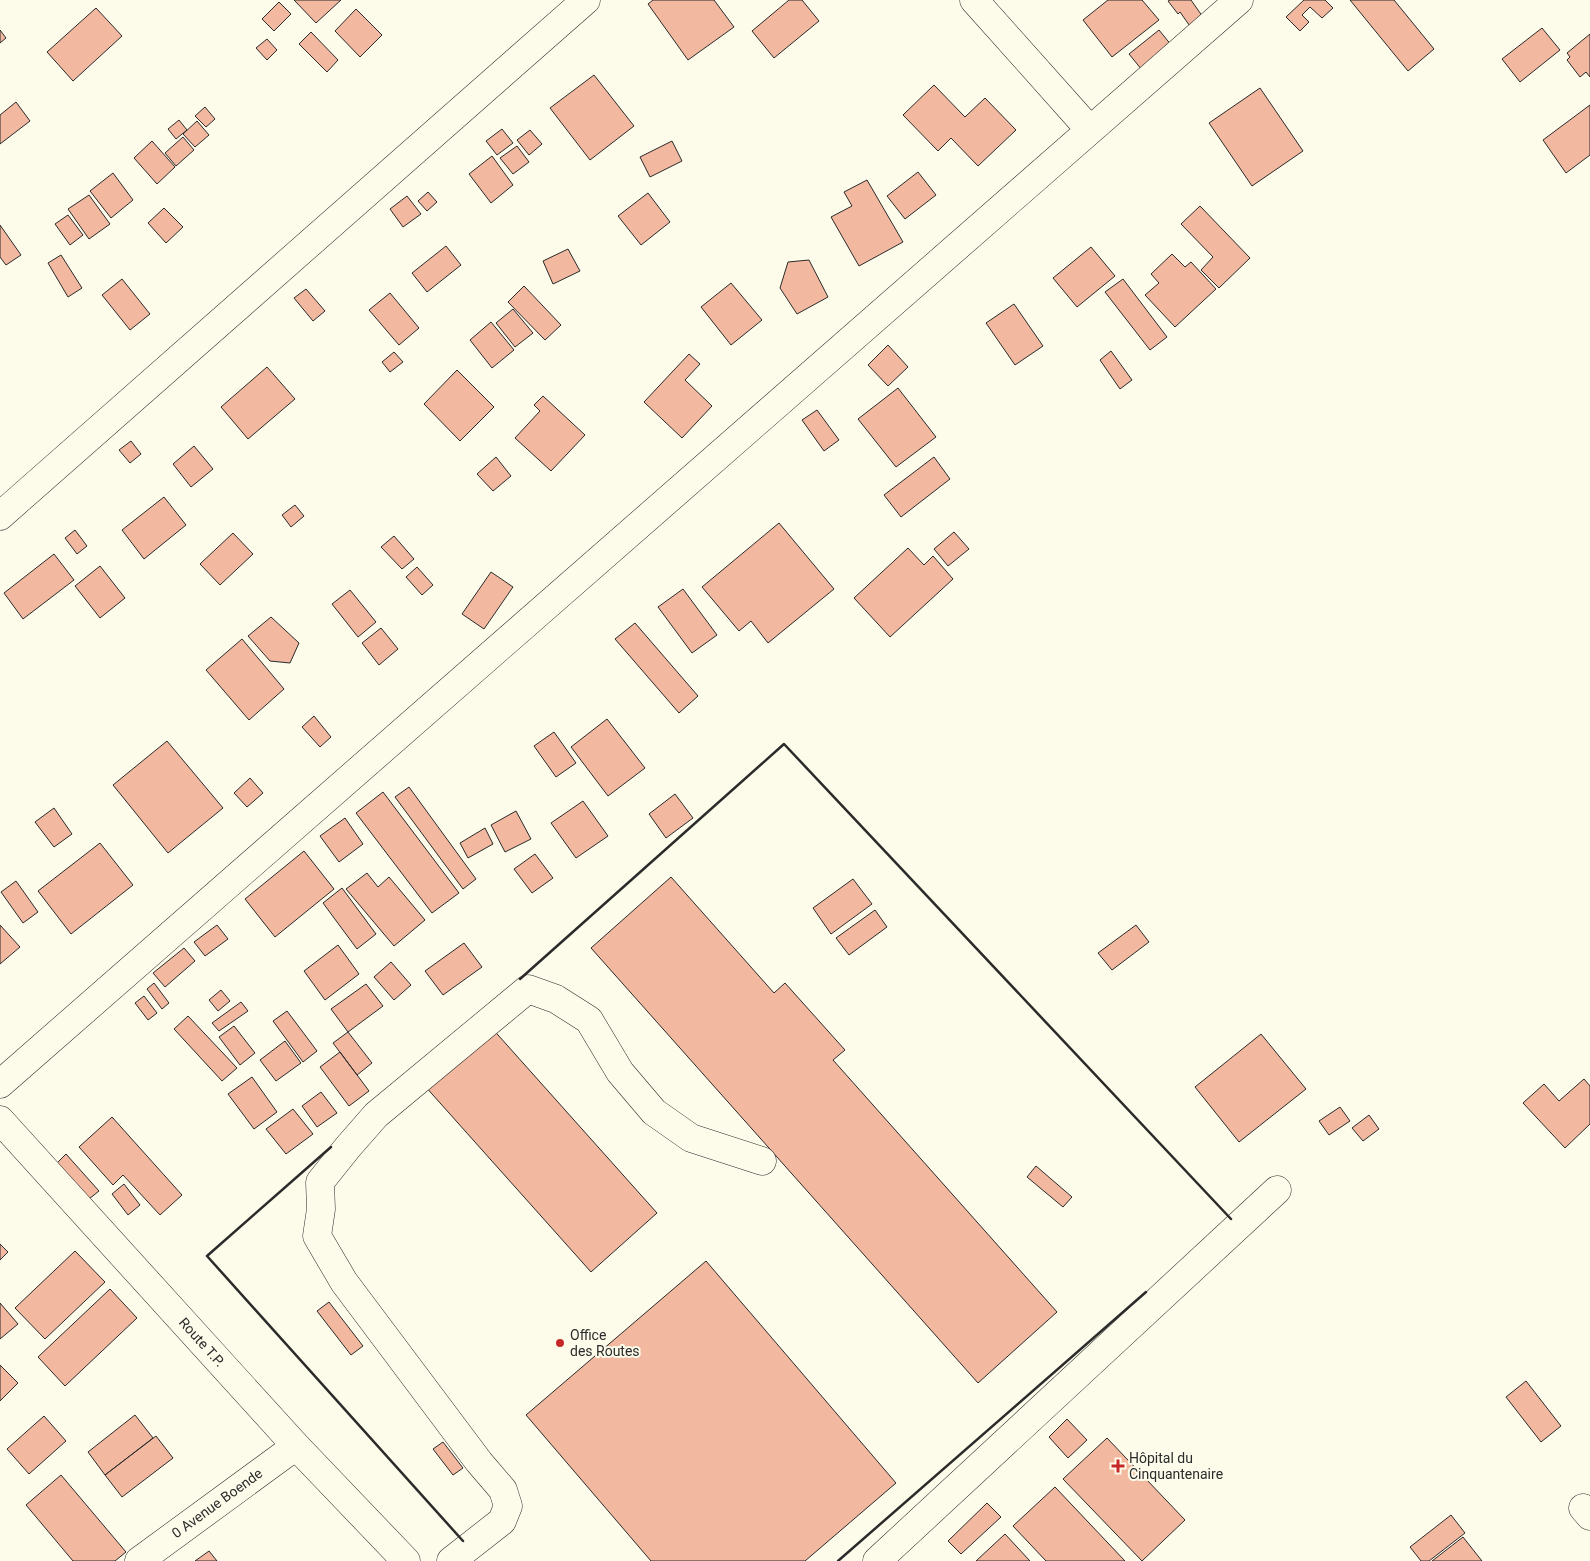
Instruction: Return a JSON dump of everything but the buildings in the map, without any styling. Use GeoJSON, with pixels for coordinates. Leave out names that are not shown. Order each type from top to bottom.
{"type":"FeatureCollection","features":[{"type":"Feature","properties":{"kind":"street"},"geometry":{"type":"LineString","coordinates":[[0,516],[586,0]]}},
{"type":"Feature","properties":{"kind":"street"},"geometry":{"type":"LineString","coordinates":[[974,0],[1090,130]]}},
{"type":"Feature","properties":{"kind":"street"},"geometry":{"type":"LineString","coordinates":[[0,1084],[1239,0]]}},
{"type":"Feature","properties":{"kind":"street"},"geometry":{"type":"LineString","coordinates":[[451,1561],[502,1520],[508,1506],[503,1490],[479,1462],[344,1282],[317,1236],[321,1209],[320,1182],[376,1115],[528,989],[556,999],[589,1020],[620,1072],[654,1112],[691,1138],[762,1161]]}},
{"type":"Feature","properties":{"kind":"street","name":"Route T.P."},"geometry":{"type":"LineString","coordinates":[[0,1120],[296,1446],[406,1561]]}},
{"type":"Feature","properties":{"kind":"street"},"geometry":{"type":"LineString","coordinates":[[877,1561],[1277,1190]]}},
{"type":"Feature","properties":{"kind":"street","name":"0 Avenue Boende"},"geometry":{"type":"LineString","coordinates":[[139,1561],[296,1446]]}},
{"type":"Feature","properties":{"kind":"wall"},"geometry":{"type":"LineString","coordinates":[[520,979],[784,744],[1231,1219]]}},
{"type":"Feature","properties":{"kind":"wall"},"geometry":{"type":"LineString","coordinates":[[331,1147],[207,1256],[463,1541]]}},
{"type":"Feature","properties":{"kind":"wall"},"geometry":{"type":"LineString","coordinates":[[838,1561],[1146,1292]]}},
{"type":"Feature","properties":{"kind":"place","name":"Office des Routes"},"geometry":{"type":"Point","coordinates":[560,1343]}},
{"type":"Feature","properties":{"kind":"place","name":"Hôpital du Cinquantenaire"},"geometry":{"type":"Point","coordinates":[1118,1466]}}]}
